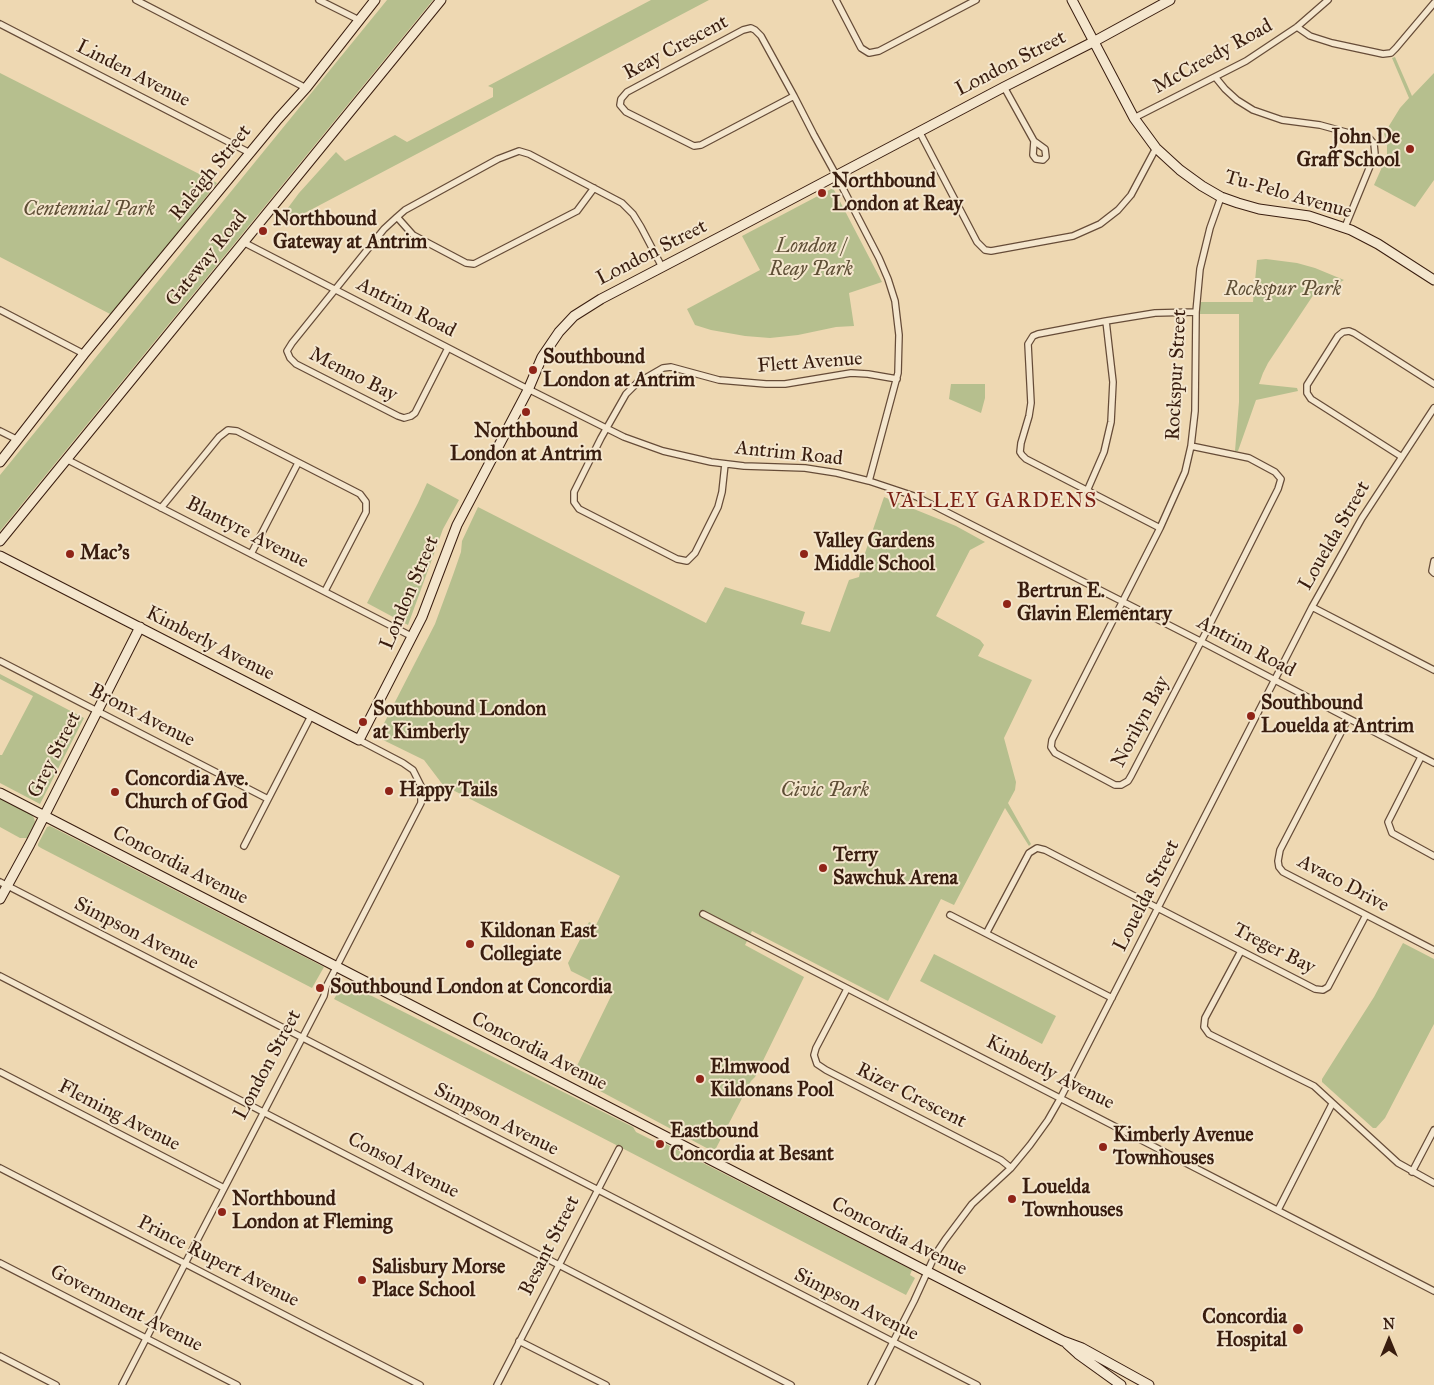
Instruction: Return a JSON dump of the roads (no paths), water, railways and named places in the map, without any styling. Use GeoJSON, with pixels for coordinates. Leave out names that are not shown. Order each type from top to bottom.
{"type":"FeatureCollection","features":[{"type":"Feature","properties":{"kind":"street"},"geometry":{"type":"LineString","coordinates":[[136,0],[306,88]]}},
{"type":"Feature","properties":{"kind":"street"},"geometry":{"type":"LineString","coordinates":[[320,0],[359,20]]}},
{"type":"Feature","properties":{"kind":"street","name":"Raleigh Street"},"geometry":{"type":"LineString","coordinates":[[0,462],[84,354],[306,88],[375,0]]}},
{"type":"Feature","properties":{"kind":"street","name":"Gateway Road"},"geometry":{"type":"LineString","coordinates":[[0,541],[441,0]]}},
{"type":"Feature","properties":{"kind":"street"},"geometry":{"type":"LineString","coordinates":[[836,0],[861,48],[869,53],[879,51],[976,0]]}},
{"type":"Feature","properties":{"kind":"street","name":"Tu-Pelo Avenue"},"geometry":{"type":"LineString","coordinates":[[1072,0],[1134,118],[1156,148],[1180,170],[1202,186],[1222,197],[1250,207],[1309,216],[1345,227],[1372,240],[1434,280]]}},
{"type":"Feature","properties":{"kind":"street","name":"London Street"},"geometry":{"type":"LineString","coordinates":[[359,740],[412,637],[431,595],[457,525],[550,344],[574,316],[601,298],[1095,41],[1170,0]]}},
{"type":"Feature","properties":{"kind":"street","name":"McCreedy Road"},"geometry":{"type":"LineString","coordinates":[[1134,118],[1216,78],[1246,61],[1297,27],[1328,0]]}},
{"type":"Feature","properties":{"kind":"street"},"geometry":{"type":"LineString","coordinates":[[1297,27],[1310,36],[1332,43],[1383,54],[1392,53],[1434,4]]}},
{"type":"Feature","properties":{"kind":"street","name":"Linden Avenue"},"geometry":{"type":"LineString","coordinates":[[0,24],[250,153]]}},
{"type":"Feature","properties":{"kind":"street","name":"Reay Crescent"},"geometry":{"type":"LineString","coordinates":[[794,96],[701,145],[694,146],[626,112],[620,105],[621,98],[627,92],[743,30],[750,28],[761,36],[794,96],[880,258],[897,308],[900,347],[897,379],[869,481]]}},
{"type":"Feature","properties":{"kind":"street"},"geometry":{"type":"LineString","coordinates":[[1216,78],[1237,100],[1253,110],[1282,120],[1320,125],[1370,139],[1374,144],[1375,154],[1345,227]]}},
{"type":"Feature","properties":{"kind":"street"},"geometry":{"type":"LineString","coordinates":[[1004,87],[1034,141]]}},
{"type":"Feature","properties":{"kind":"street"},"geometry":{"type":"LineString","coordinates":[[919,131],[977,242],[985,250],[990,251],[1073,236],[1100,224],[1118,210],[1131,194],[1156,148]]}},
{"type":"Feature","properties":{"kind":"street"},"geometry":{"type":"LineString","coordinates":[[335,290],[384,228],[405,210],[489,164],[519,151],[622,203],[641,227],[662,267]]}},
{"type":"Feature","properties":{"kind":"street"},"geometry":{"type":"LineString","coordinates":[[397,217],[413,236],[466,263],[474,264],[577,211],[594,188]]}},
{"type":"Feature","properties":{"kind":"street","name":"Rockspur Street"},"geometry":{"type":"LineString","coordinates":[[1122,602],[1181,484],[1191,446],[1195,411],[1196,312],[1200,269],[1210,228],[1222,197]]}},
{"type":"Feature","properties":{"kind":"street","name":"Antrim Road"},"geometry":{"type":"LineString","coordinates":[[243,242],[528,390],[607,429],[663,451],[725,464],[805,468],[869,481],[909,494],[941,508],[1434,763]]}},
{"type":"Feature","properties":{"kind":"street","name":"Menno Bay"},"geometry":{"type":"LineString","coordinates":[[335,290],[287,351],[290,358],[296,364],[404,418],[415,413],[448,348]]}},
{"type":"Feature","properties":{"kind":"street"},"geometry":{"type":"LineString","coordinates":[[0,310],[84,354]]}},
{"type":"Feature","properties":{"kind":"street"},"geometry":{"type":"LineString","coordinates":[[1160,528],[1026,459],[1020,452],[1020,443],[1030,416],[1031,403],[1028,344],[1033,336],[1038,334],[1106,321],[1155,313],[1196,312]]}},
{"type":"Feature","properties":{"kind":"street"},"geometry":{"type":"LineString","coordinates":[[1087,491],[1104,452],[1111,422],[1113,382],[1106,321]]}},
{"type":"Feature","properties":{"kind":"street"},"geometry":{"type":"LineString","coordinates":[[1402,457],[1311,398],[1307,393],[1307,385],[1338,336],[1348,331],[1354,332],[1434,384]]}},
{"type":"Feature","properties":{"kind":"street","name":"Flett Avenue"},"geometry":{"type":"LineString","coordinates":[[725,464],[718,508],[695,553],[687,561],[682,561],[579,509],[574,502],[574,492],[631,388],[667,367],[719,380],[743,383],[785,384],[851,373],[897,379]]}},
{"type":"Feature","properties":{"kind":"street","name":"Louelda Street"},"geometry":{"type":"LineString","coordinates":[[872,1385],[935,1255],[972,1204],[1011,1168],[1043,1127],[1060,1099],[1312,607],[1362,518],[1434,408]]}},
{"type":"Feature","properties":{"kind":"street"},"geometry":{"type":"LineString","coordinates":[[161,508],[219,436],[228,430],[237,431],[360,494],[366,502],[366,512],[325,591]]}},
{"type":"Feature","properties":{"kind":"street"},"geometry":{"type":"LineString","coordinates":[[0,431],[18,440]]}},
{"type":"Feature","properties":{"kind":"street"},"geometry":{"type":"LineString","coordinates":[[1191,446],[1249,458],[1275,472],[1281,479],[1278,489],[1202,642]]}},
{"type":"Feature","properties":{"kind":"street","name":"Blantyre Avenue"},"geometry":{"type":"LineString","coordinates":[[66,459],[412,637]]}},
{"type":"Feature","properties":{"kind":"street"},"geometry":{"type":"LineString","coordinates":[[251,554],[298,463]]}},
{"type":"Feature","properties":{"kind":"street","name":"Kimberly Avenue"},"geometry":{"type":"LineString","coordinates":[[0,556],[403,763]]}},
{"type":"Feature","properties":{"kind":"street"},"geometry":{"type":"LineString","coordinates":[[1434,561],[1432,571],[1434,574]]}},
{"type":"Feature","properties":{"kind":"street","name":"Norilyn Bay"},"geometry":{"type":"LineString","coordinates":[[1122,602],[1054,734],[1051,747],[1056,753],[1114,785],[1121,785],[1128,781],[1202,642]]}},
{"type":"Feature","properties":{"kind":"street"},"geometry":{"type":"LineString","coordinates":[[1312,607],[1434,670]]}},
{"type":"Feature","properties":{"kind":"street","name":"Grey Street"},"geometry":{"type":"LineString","coordinates":[[0,899],[3,884],[44,816],[140,627]]}},
{"type":"Feature","properties":{"kind":"street","name":"Bronx Avenue"},"geometry":{"type":"LineString","coordinates":[[0,661],[268,799]]}},
{"type":"Feature","properties":{"kind":"street"},"geometry":{"type":"LineString","coordinates":[[244,846],[311,716]]}},
{"type":"Feature","properties":{"kind":"street","name":"Avaco Drive"},"geometry":{"type":"LineString","coordinates":[[1348,719],[1280,850],[1279,867],[1283,872],[1434,950]]}},
{"type":"Feature","properties":{"kind":"street"},"geometry":{"type":"LineString","coordinates":[[1422,757],[1388,822],[1392,833],[1434,856]]}},
{"type":"Feature","properties":{"kind":"street","name":"London Street"},"geometry":{"type":"LineString","coordinates":[[122,1385],[324,996],[326,987],[336,967],[421,803],[422,792],[419,781],[413,770],[403,763]]}},
{"type":"Feature","properties":{"kind":"street","name":"Concordia Avenue"},"geometry":{"type":"LineString","coordinates":[[0,793],[928,1272],[1063,1341],[1082,1348],[1149,1385]]}},
{"type":"Feature","properties":{"kind":"street","name":"Treger Bay"},"geometry":{"type":"LineString","coordinates":[[987,932],[1029,853],[1038,848],[1315,989],[1323,990],[1328,987],[1366,915]]}},
{"type":"Feature","properties":{"kind":"street","name":"Simpson Avenue"},"geometry":{"type":"LineString","coordinates":[[3,884],[977,1385]]}},
{"type":"Feature","properties":{"kind":"street","name":"Kimberly Avenue"},"geometry":{"type":"LineString","coordinates":[[703,914],[1434,1291]]}},
{"type":"Feature","properties":{"kind":"street"},"geometry":{"type":"LineString","coordinates":[[950,915],[987,932],[1112,998]]}},
{"type":"Feature","properties":{"kind":"street"},"geometry":{"type":"LineString","coordinates":[[1241,951],[1205,1018],[1204,1027],[1209,1034],[1314,1086],[1398,1164],[1434,1183]]}},
{"type":"Feature","properties":{"kind":"street","name":"Consol Avenue"},"geometry":{"type":"LineString","coordinates":[[0,976],[791,1385]]}},
{"type":"Feature","properties":{"kind":"street","name":"Rizer Crescent"},"geometry":{"type":"LineString","coordinates":[[847,989],[816,1048],[814,1056],[817,1064],[1001,1160],[1011,1168]]}},
{"type":"Feature","properties":{"kind":"street","name":"Fleming Avenue"},"geometry":{"type":"LineString","coordinates":[[0,1072],[224,1188]]}},
{"type":"Feature","properties":{"kind":"street"},"geometry":{"type":"LineString","coordinates":[[1278,1210],[1332,1104]]}},
{"type":"Feature","properties":{"kind":"street"},"geometry":{"type":"LineString","coordinates":[[1412,1172],[1434,1130]]}},
{"type":"Feature","properties":{"kind":"street","name":"Besant Street"},"geometry":{"type":"LineString","coordinates":[[496,1385],[619,1149]]}},
{"type":"Feature","properties":{"kind":"street","name":"Prince Rupert Avenue"},"geometry":{"type":"LineString","coordinates":[[0,1168],[420,1385]]}},
{"type":"Feature","properties":{"kind":"street","name":"Government Avenue"},"geometry":{"type":"LineString","coordinates":[[0,1263],[237,1385]]}},
{"type":"Feature","properties":{"kind":"street"},"geometry":{"type":"LineString","coordinates":[[519,1341],[606,1385]]}},
{"type":"Feature","properties":{"kind":"street","name":"Concordia Avenue"},"geometry":{"type":"LineString","coordinates":[[1063,1341],[1121,1385]]}},
{"type":"Feature","properties":{"kind":"street"},"geometry":{"type":"LineString","coordinates":[[0,1356],[56,1385]]}},
{"type":"Feature","properties":{"kind":"place","name":"John De Graff School"},"geometry":{"type":"Point","coordinates":[1410,149]}},
{"type":"Feature","properties":{"kind":"place","name":"Northbound London at Reay"},"geometry":{"type":"Point","coordinates":[822,193]}},
{"type":"Feature","properties":{"kind":"place","name":"Northbound Gateway at Antrim"},"geometry":{"type":"Point","coordinates":[263,231]}},
{"type":"Feature","properties":{"kind":"place","name":"Southbound London at Antrim"},"geometry":{"type":"Point","coordinates":[533,370]}},
{"type":"Feature","properties":{"kind":"place","name":"Northbound London at Antrim"},"geometry":{"type":"Point","coordinates":[526,412]}},
{"type":"Feature","properties":{"kind":"place","name":"Mac's"},"geometry":{"type":"Point","coordinates":[70,554]}},
{"type":"Feature","properties":{"kind":"place","name":"Valley Gardens Middle School"},"geometry":{"type":"Point","coordinates":[804,554]}},
{"type":"Feature","properties":{"kind":"place","name":"Bertrun E. Glavin Elementary"},"geometry":{"type":"Point","coordinates":[1007,604]}},
{"type":"Feature","properties":{"kind":"place","name":"Southbound Louelda at Antrim"},"geometry":{"type":"Point","coordinates":[1251,716]}},
{"type":"Feature","properties":{"kind":"place","name":"Southbound London at Kimberly"},"geometry":{"type":"Point","coordinates":[363,722]}},
{"type":"Feature","properties":{"kind":"place","name":"Happy Tails"},"geometry":{"type":"Point","coordinates":[389,791]}},
{"type":"Feature","properties":{"kind":"place","name":"Concordia Ave. Church of God"},"geometry":{"type":"Point","coordinates":[115,792]}},
{"type":"Feature","properties":{"kind":"place","name":"Terry Sawchuk Arena"},"geometry":{"type":"Point","coordinates":[823,868]}},
{"type":"Feature","properties":{"kind":"place","name":"Kildonan East Collegiate"},"geometry":{"type":"Point","coordinates":[470,944]}},
{"type":"Feature","properties":{"kind":"place","name":"Southbound London at Concordia"},"geometry":{"type":"Point","coordinates":[320,988]}},
{"type":"Feature","properties":{"kind":"place","name":"Elmwood Kildonans Pool"},"geometry":{"type":"Point","coordinates":[700,1079]}},
{"type":"Feature","properties":{"kind":"place","name":"Eastbound Concordia at Besant"},"geometry":{"type":"Point","coordinates":[660,1144]}},
{"type":"Feature","properties":{"kind":"place","name":"Kimberly Avenue Townhouses"},"geometry":{"type":"Point","coordinates":[1103,1147]}},
{"type":"Feature","properties":{"kind":"place","name":"Louelda Townhouses"},"geometry":{"type":"Point","coordinates":[1012,1199]}},
{"type":"Feature","properties":{"kind":"place","name":"Northbound London at Fleming"},"geometry":{"type":"Point","coordinates":[222,1212]}},
{"type":"Feature","properties":{"kind":"place","name":"Salisbury Morse Place School"},"geometry":{"type":"Point","coordinates":[362,1280]}},
{"type":"Feature","properties":{"kind":"place","name":"Concordia Hospital"},"geometry":{"type":"Point","coordinates":[1298,1329]}},
{"type":"Feature","properties":{"kind":"district","name":"VALLEY GARDENS"},"geometry":{"type":"Point","coordinates":[992,502]}},
{"type":"Feature","properties":{"kind":"park label","name":"Centennial Park"},"geometry":{"type":"Point","coordinates":[89,210]}},
{"type":"Feature","properties":{"kind":"park label","name":"London / Reay Park"},"geometry":{"type":"Point","coordinates":[811,258]}},
{"type":"Feature","properties":{"kind":"park label","name":"Rockspur Park"},"geometry":{"type":"Point","coordinates":[1283,290]}},
{"type":"Feature","properties":{"kind":"park label","name":"Civic Park"},"geometry":{"type":"Point","coordinates":[825,791]}}]}
